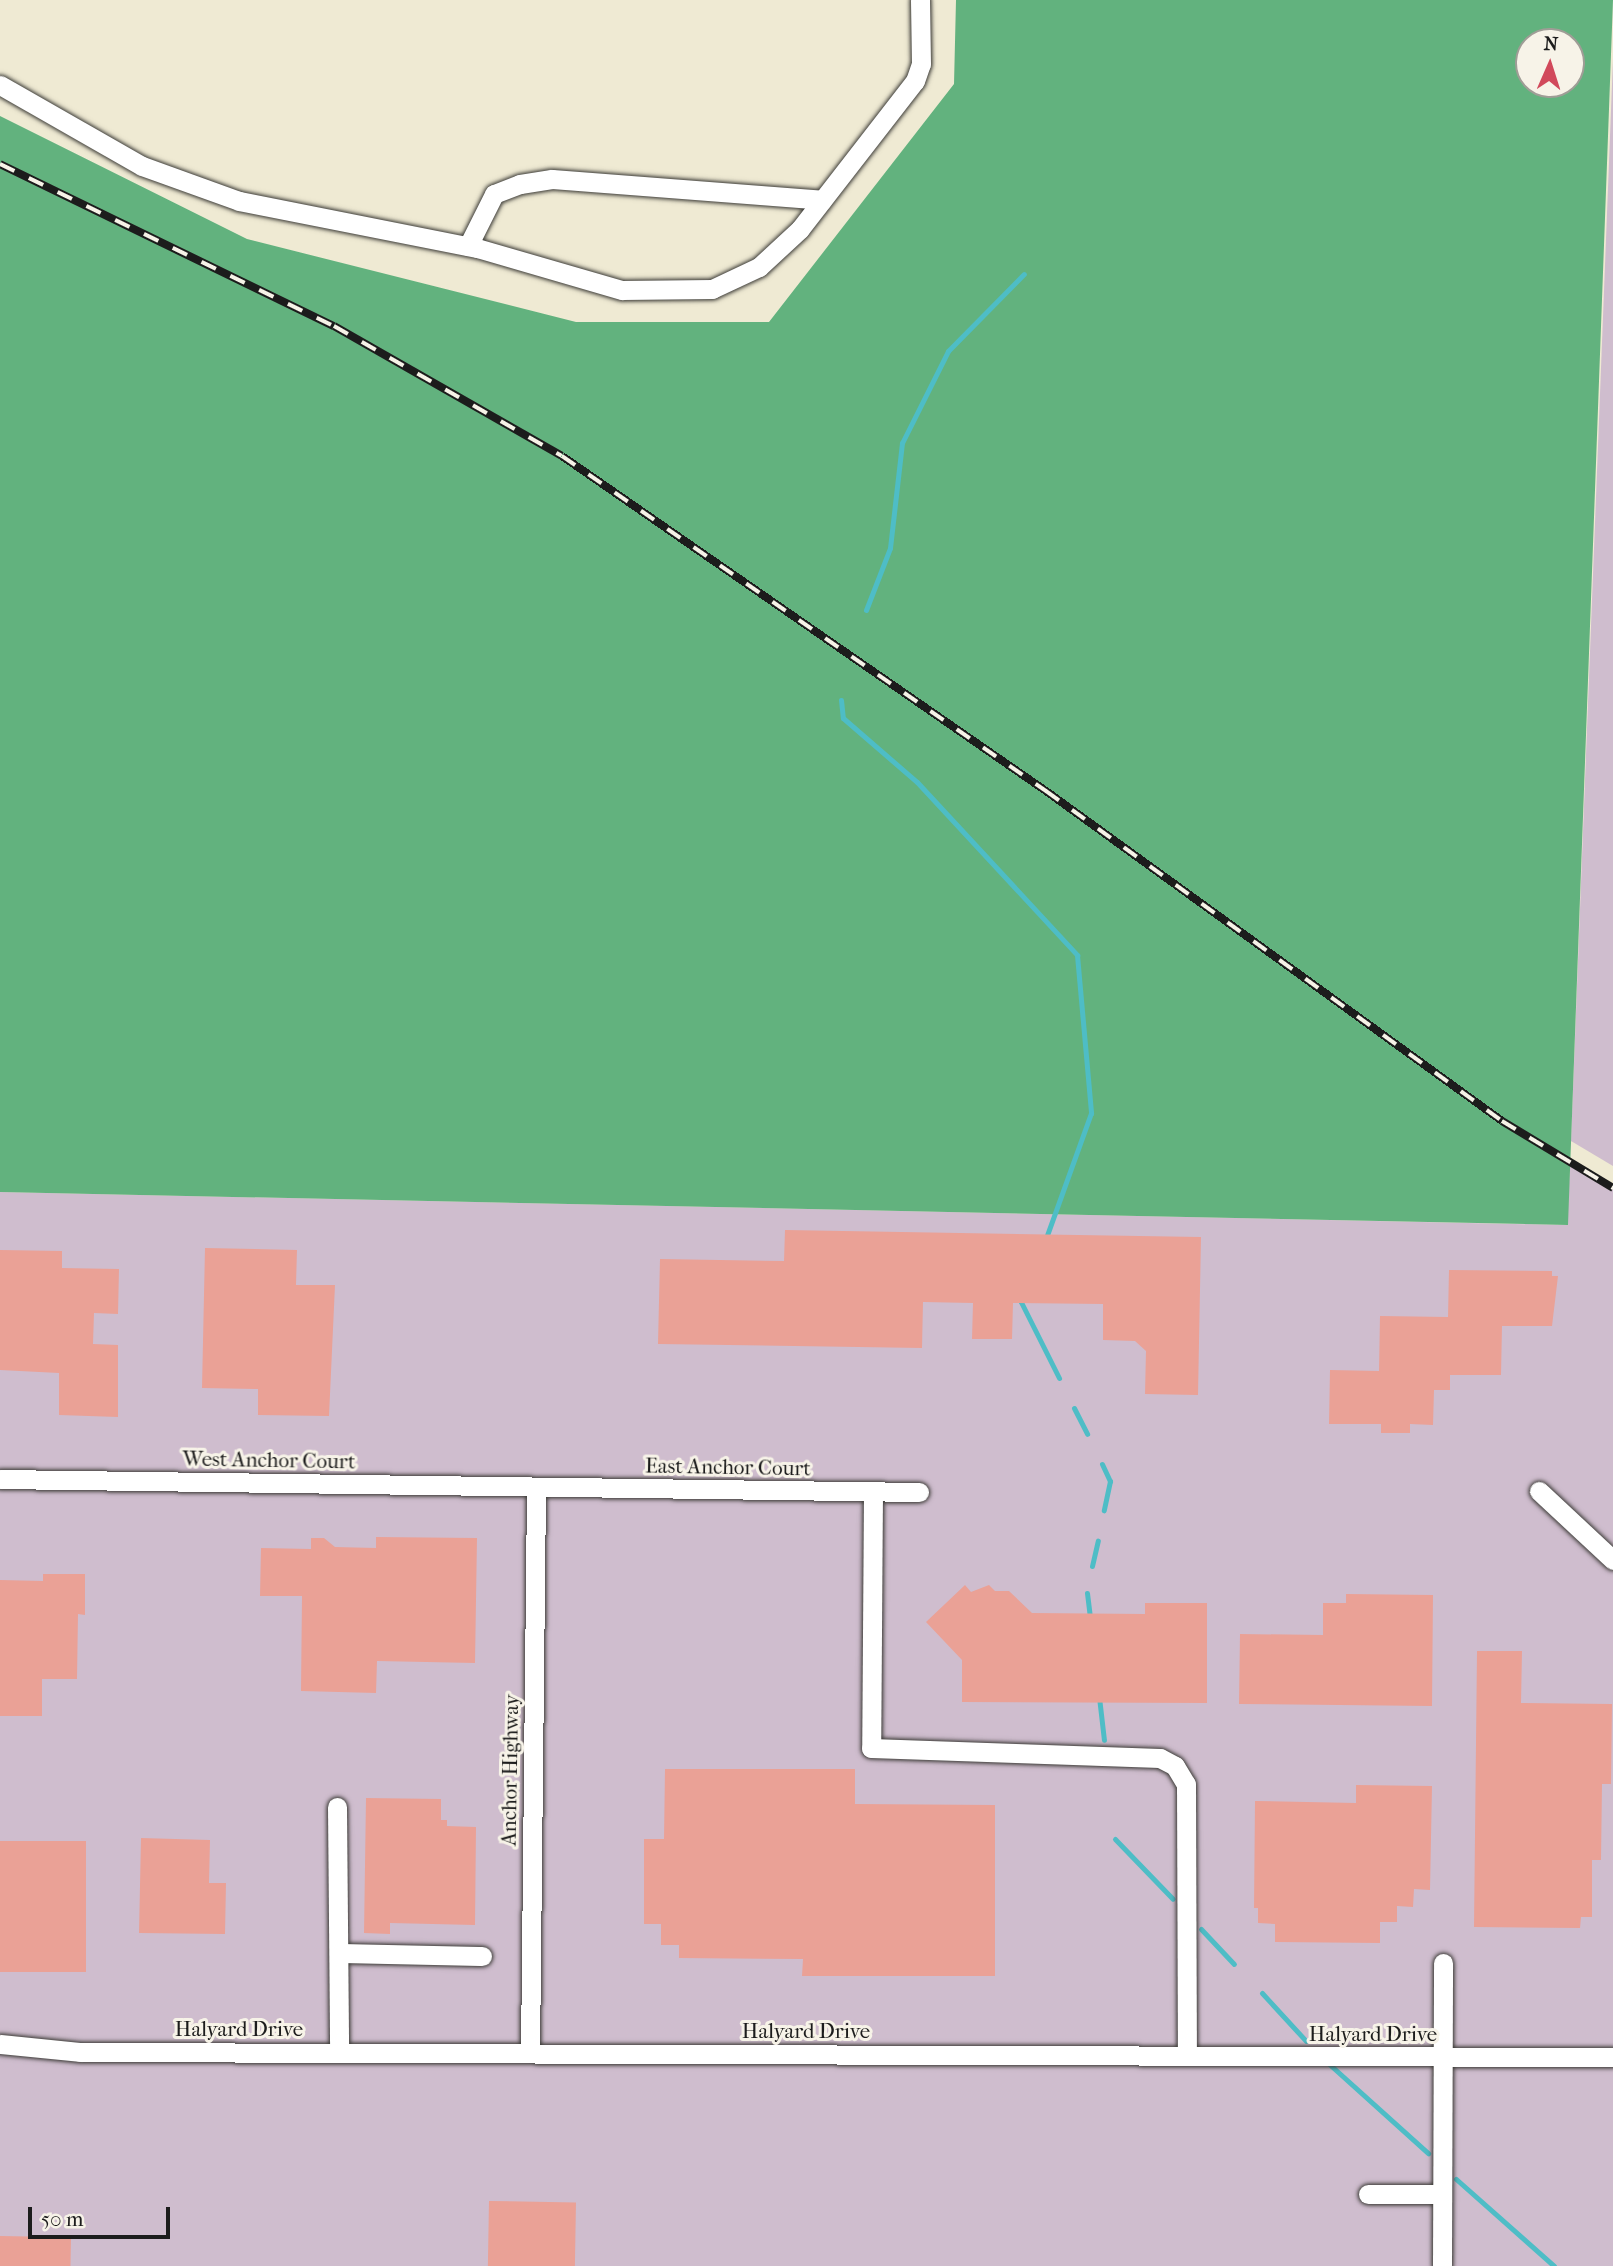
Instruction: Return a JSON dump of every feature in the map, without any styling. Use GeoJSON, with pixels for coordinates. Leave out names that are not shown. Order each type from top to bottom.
{"type":"FeatureCollection","features":[{"type":"Feature","properties":{"kind":"street"},"geometry":{"type":"LineString","coordinates":[[0,85],[142,166],[239,201],[468,246],[622,290],[712,289],[758,267],[800,229],[915,81],[920,64],[920,0]]}},
{"type":"Feature","properties":{"kind":"street"},"geometry":{"type":"LineString","coordinates":[[468,246],[494,194],[552,179],[822,200]]}},
{"type":"Feature","properties":{"kind":"street","name":"West Anchor Court"},"geometry":{"type":"LineString","coordinates":[[0,1479],[536,1488]]}},
{"type":"Feature","properties":{"kind":"street","name":"East Anchor Court"},"geometry":{"type":"LineString","coordinates":[[536,1488],[919,1492]]}},
{"type":"Feature","properties":{"kind":"street","name":"Anchor Highway"},"geometry":{"type":"LineString","coordinates":[[530,2053],[536,1488]]}},
{"type":"Feature","properties":{"kind":"street"},"geometry":{"type":"LineString","coordinates":[[873,1491],[871,1748],[1160,1758],[1175,1766],[1186,1784],[1187,2056]]}},
{"type":"Feature","properties":{"kind":"street"},"geometry":{"type":"LineString","coordinates":[[1539,1491],[1613,1560]]}},
{"type":"Feature","properties":{"kind":"street"},"geometry":{"type":"LineString","coordinates":[[337,1807],[339,2052]]}},
{"type":"Feature","properties":{"kind":"street"},"geometry":{"type":"LineString","coordinates":[[338,1953],[482,1956]]}},
{"type":"Feature","properties":{"kind":"street"},"geometry":{"type":"LineString","coordinates":[[1442,2264],[1443,1963]]}},
{"type":"Feature","properties":{"kind":"street","name":"Halyard Drive"},"geometry":{"type":"LineString","coordinates":[[0,2045],[80,2052],[1613,2057]]}},
{"type":"Feature","properties":{"kind":"street"},"geometry":{"type":"LineString","coordinates":[[1368,2194],[1442,2194]]}},
{"type":"Feature","properties":{"kind":"shaded area"},"geometry":{"type":"Polygon","coordinates":[[[1613,59],[1613,1166],[1571,1141],[1613,59]]]}},
{"type":"Feature","properties":{"kind":"shaded area"},"geometry":{"type":"Polygon","coordinates":[[[1570,1163],[1613,1188],[1613,2266],[0,2266],[0,1192],[1567,1225],[1570,1163]]]}},
{"type":"Feature","properties":{"kind":"green space"},"geometry":{"type":"Polygon","coordinates":[[[956,0],[1613,0],[1568,1225],[0,1192],[0,116],[247,239],[576,322],[769,322],[954,84],[956,0]]]}},
{"type":"Feature","properties":{"kind":"building"},"geometry":{"type":"Polygon","coordinates":[[[785,1230],[1201,1237],[1198,1395],[1145,1394],[1146,1351],[1135,1341],[1103,1340],[1103,1304],[1013,1303],[1012,1339],[972,1339],[973,1303],[923,1302],[922,1348],[658,1344],[660,1259],[784,1261],[785,1230]]]}},
{"type":"Feature","properties":{"kind":"building"},"geometry":{"type":"Polygon","coordinates":[[[205,1248],[297,1250],[296,1285],[335,1285],[329,1416],[258,1415],[258,1389],[202,1388],[205,1248]]]}},
{"type":"Feature","properties":{"kind":"building"},"geometry":{"type":"Polygon","coordinates":[[[0,1250],[62,1251],[62,1268],[119,1269],[118,1314],[94,1313],[93,1344],[118,1345],[118,1417],[59,1415],[59,1373],[0,1370],[0,1250]]]}},
{"type":"Feature","properties":{"kind":"building"},"geometry":{"type":"Polygon","coordinates":[[[1449,1270],[1552,1271],[1552,1276],[1558,1276],[1552,1326],[1502,1326],[1501,1375],[1450,1375],[1450,1390],[1434,1390],[1433,1425],[1410,1424],[1410,1433],[1381,1433],[1381,1424],[1329,1424],[1330,1370],[1379,1371],[1380,1316],[1448,1317],[1449,1270]]]}},
{"type":"Feature","properties":{"kind":"building"},"geometry":{"type":"Polygon","coordinates":[[[376,1537],[477,1538],[475,1663],[377,1661],[376,1693],[301,1691],[302,1596],[260,1596],[261,1548],[311,1549],[311,1538],[324,1538],[335,1547],[376,1548],[376,1537]]]}},
{"type":"Feature","properties":{"kind":"building"},"geometry":{"type":"Polygon","coordinates":[[[43,1574],[85,1574],[85,1615],[78,1614],[77,1679],[42,1679],[42,1716],[0,1716],[0,1580],[43,1581],[43,1574]]]}},
{"type":"Feature","properties":{"kind":"building"},"geometry":{"type":"Polygon","coordinates":[[[965,1585],[971,1592],[989,1585],[995,1591],[1009,1591],[1032,1613],[1145,1614],[1145,1603],[1207,1603],[1207,1703],[962,1702],[962,1660],[926,1622],[965,1585]]]}},
{"type":"Feature","properties":{"kind":"building"},"geometry":{"type":"Polygon","coordinates":[[[1346,1594],[1433,1595],[1432,1706],[1239,1704],[1240,1634],[1323,1635],[1323,1603],[1346,1603],[1346,1594]]]}},
{"type":"Feature","properties":{"kind":"building"},"geometry":{"type":"Polygon","coordinates":[[[1477,1651],[1522,1651],[1521,1703],[1612,1704],[1611,1784],[1602,1784],[1601,1860],[1592,1860],[1592,1917],[1581,1917],[1580,1928],[1474,1927],[1477,1651]]]}},
{"type":"Feature","properties":{"kind":"building"},"geometry":{"type":"Polygon","coordinates":[[[665,1769],[855,1769],[855,1804],[995,1805],[995,1976],[802,1976],[803,1959],[679,1958],[679,1945],[661,1945],[661,1924],[644,1924],[644,1839],[664,1839],[665,1769]]]}},
{"type":"Feature","properties":{"kind":"building"},"geometry":{"type":"Polygon","coordinates":[[[1356,1785],[1432,1786],[1430,1890],[1414,1889],[1413,1907],[1397,1906],[1397,1922],[1380,1922],[1380,1943],[1275,1942],[1275,1924],[1258,1923],[1258,1908],[1254,1908],[1255,1801],[1356,1803],[1356,1785]]]}},
{"type":"Feature","properties":{"kind":"building"},"geometry":{"type":"Polygon","coordinates":[[[366,1798],[441,1799],[441,1820],[447,1820],[447,1826],[476,1827],[475,1925],[390,1923],[390,1934],[364,1933],[366,1798]]]}},
{"type":"Feature","properties":{"kind":"building"},"geometry":{"type":"Polygon","coordinates":[[[141,1838],[210,1840],[209,1883],[226,1883],[225,1934],[139,1933],[141,1838]]]}},
{"type":"Feature","properties":{"kind":"building"},"geometry":{"type":"Polygon","coordinates":[[[0,1841],[86,1841],[86,1972],[0,1972],[0,1841]]]}},
{"type":"Feature","properties":{"kind":"building"},"geometry":{"type":"Polygon","coordinates":[[[489,2201],[576,2203],[575,2266],[488,2266],[489,2201]]]}},
{"type":"Feature","properties":{"kind":"building"},"geometry":{"type":"Polygon","coordinates":[[[0,2236],[71,2237],[70,2266],[0,2266],[0,2236]]]}},
{"type":"Feature","properties":{"kind":"waterway"},"geometry":{"type":"LineString","coordinates":[[866,610],[890,548],[902,443],[948,351],[1024,274]]}},
{"type":"Feature","properties":{"kind":"waterway"},"geometry":{"type":"LineString","coordinates":[[841,700],[843,718],[917,782],[1077,955],[1091,1113],[1046,1238]]}},
{"type":"Feature","properties":{"kind":"waterway"},"geometry":{"type":"LineString","coordinates":[[1023,1296],[1021,1302],[1059,1378]]}},
{"type":"Feature","properties":{"kind":"waterway"},"geometry":{"type":"LineString","coordinates":[[1074,1408],[1087,1434]]}},
{"type":"Feature","properties":{"kind":"waterway"},"geometry":{"type":"LineString","coordinates":[[1102,1464],[1110,1481],[1104,1510]]}},
{"type":"Feature","properties":{"kind":"waterway"},"geometry":{"type":"LineString","coordinates":[[1092,1566],[1098,1541]]}},
{"type":"Feature","properties":{"kind":"waterway"},"geometry":{"type":"LineString","coordinates":[[1087,1593],[1090,1617]]}},
{"type":"Feature","properties":{"kind":"waterway"},"geometry":{"type":"LineString","coordinates":[[1099,1697],[1104,1740]]}},
{"type":"Feature","properties":{"kind":"waterway"},"geometry":{"type":"LineString","coordinates":[[1115,1839],[1173,1899]]}},
{"type":"Feature","properties":{"kind":"waterway"},"geometry":{"type":"LineString","coordinates":[[1201,1929],[1234,1964]]}},
{"type":"Feature","properties":{"kind":"waterway"},"geometry":{"type":"LineString","coordinates":[[1262,1993],[1306,2041]]}},
{"type":"Feature","properties":{"kind":"waterway"},"geometry":{"type":"LineString","coordinates":[[1328,2063],[1428,2153]]}},
{"type":"Feature","properties":{"kind":"waterway"},"geometry":{"type":"LineString","coordinates":[[1456,2179],[1554,2266]]}},
{"type":"Feature","properties":{"kind":"railway"},"geometry":{"type":"LineString","coordinates":[[0,164],[334,326],[562,456],[1046,791],[1502,1121],[1613,1188]]}}]}
